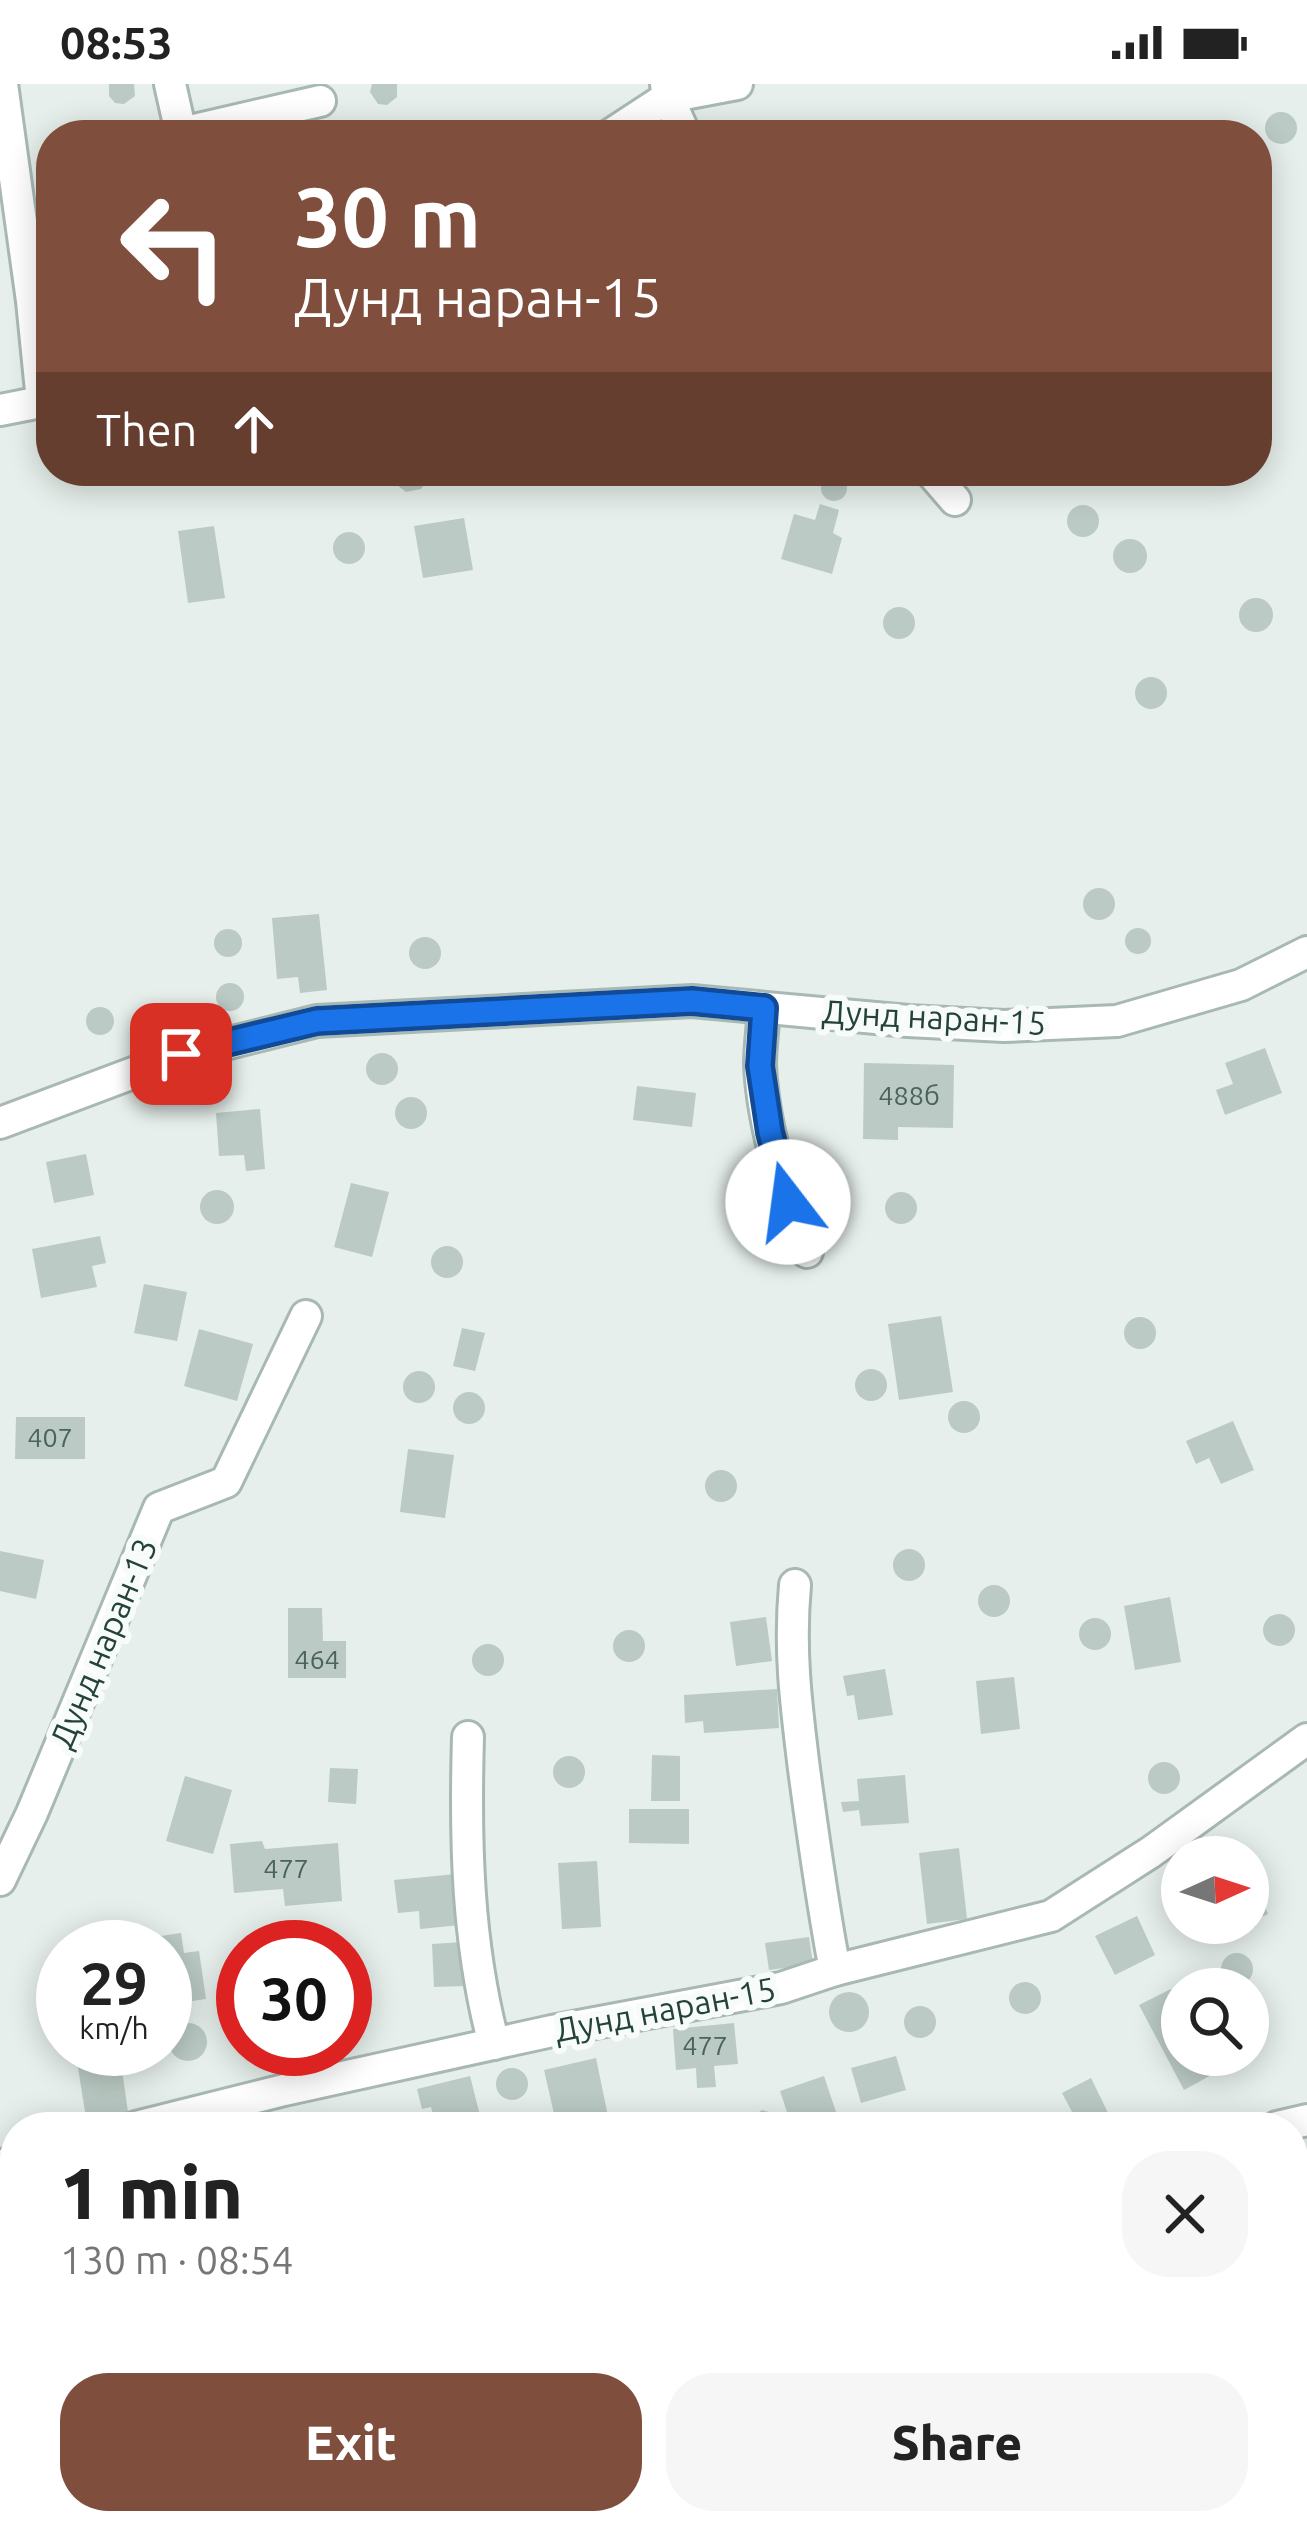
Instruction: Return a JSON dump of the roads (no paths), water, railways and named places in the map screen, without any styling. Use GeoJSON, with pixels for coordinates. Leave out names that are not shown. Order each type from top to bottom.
{"type":"FeatureCollection","features":[{"type":"Feature","properties":{"kind":"street"},"geometry":{"type":"LineString","coordinates":[[2,84],[36,327]]}},
{"type":"Feature","properties":{"kind":"street"},"geometry":{"type":"LineString","coordinates":[[170,84],[178,120]]}},
{"type":"Feature","properties":{"kind":"street"},"geometry":{"type":"LineString","coordinates":[[630,120],[674,88],[737,84]]}},
{"type":"Feature","properties":{"kind":"street"},"geometry":{"type":"LineString","coordinates":[[674,88],[681,120]]}},
{"type":"Feature","properties":{"kind":"street"},"geometry":{"type":"LineString","coordinates":[[237,120],[320,101]]}},
{"type":"Feature","properties":{"kind":"street"},"geometry":{"type":"LineString","coordinates":[[0,410],[36,402]]}},
{"type":"Feature","properties":{"kind":"street"},"geometry":{"type":"LineString","coordinates":[[943,486],[955,500]]}},
{"type":"Feature","properties":{"kind":"street","name":"Дунд наран-15"},"geometry":{"type":"LineString","coordinates":[[0,1123],[181,1054],[317,1021],[692,1001],[1004,1027],[1117,1021],[1241,985],[1307,952]]}},
{"type":"Feature","properties":{"kind":"street"},"geometry":{"type":"LineString","coordinates":[[764,1008],[760,1066],[770,1132],[807,1252]]}},
{"type":"Feature","properties":{"kind":"street","name":"Дунд наран-13"},"geometry":{"type":"LineString","coordinates":[[0,1880],[160,1508],[226,1481],[306,1316]]}},
{"type":"Feature","properties":{"kind":"street"},"geometry":{"type":"LineString","coordinates":[[795,1586],[790,1635],[794,1688],[820,1892],[835,1970]]}},
{"type":"Feature","properties":{"kind":"street"},"geometry":{"type":"LineString","coordinates":[[468,1737],[465,1828],[470,1914],[494,2044]]}},
{"type":"Feature","properties":{"kind":"street","name":"Дунд наран-15"},"geometry":{"type":"LineString","coordinates":[[196,2112],[494,2044],[781,1988],[1051,1916],[1150,1852],[1307,1739]]}}]}
